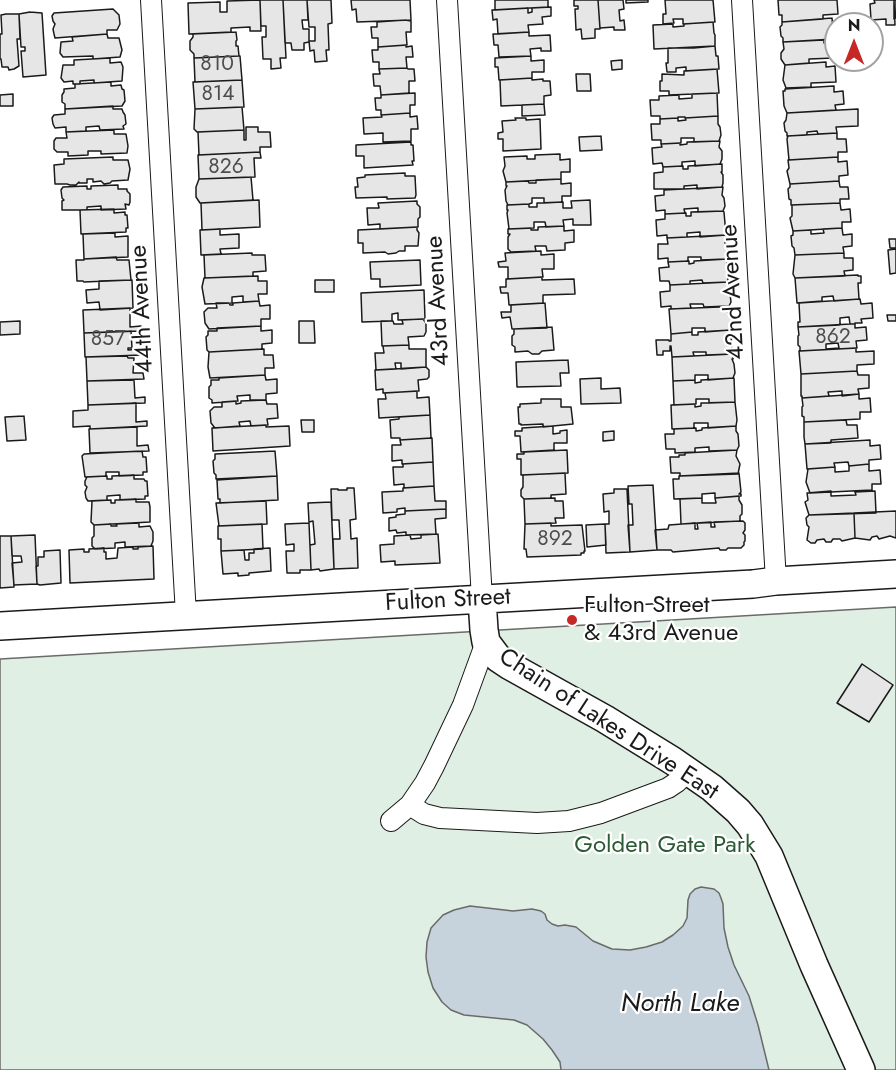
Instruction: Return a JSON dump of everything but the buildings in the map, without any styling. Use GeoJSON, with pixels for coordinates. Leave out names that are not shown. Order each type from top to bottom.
{"type":"FeatureCollection","features":[{"type":"Feature","properties":{"kind":"main road","name":"Fulton Street"},"geometry":{"type":"LineString","coordinates":[[0,626],[896,574]]}},
{"type":"Feature","properties":{"kind":"main road","name":"Chain of Lakes Drive East"},"geometry":{"type":"LineString","coordinates":[[482,599],[486,642],[503,662],[614,724],[688,771],[726,799],[750,825],[760,839],[778,878],[861,1070]]}},
{"type":"Feature","properties":{"kind":"street","name":"44th Avenue"},"geometry":{"type":"LineString","coordinates":[[151,0],[186,615]]}},
{"type":"Feature","properties":{"kind":"street","name":"43rd Avenue"},"geometry":{"type":"LineString","coordinates":[[447,0],[482,599]]}},
{"type":"Feature","properties":{"kind":"street","name":"42nd Avenue"},"geometry":{"type":"LineString","coordinates":[[742,0],[776,581]]}},
{"type":"Feature","properties":{"kind":"street"},"geometry":{"type":"LineString","coordinates":[[391,821],[410,805],[425,783],[445,745],[473,681],[486,642]]}},
{"type":"Feature","properties":{"kind":"street"},"geometry":{"type":"LineString","coordinates":[[410,805],[424,814],[440,818],[537,823],[569,821],[601,813],[668,788],[688,771]]}},
{"type":"Feature","properties":{"kind":"green space","name":"Golden Gate Park"},"geometry":{"type":"Polygon","coordinates":[[[896,607],[896,1070],[0,1070],[0,659],[896,607]]]}},
{"type":"Feature","properties":{"kind":"water","name":"North Lake"},"geometry":{"type":"Polygon","coordinates":[[[701,887],[714,889],[721,898],[728,947],[749,996],[769,1070],[561,1070],[560,1062],[552,1050],[527,1025],[514,1020],[464,1015],[451,1010],[442,1002],[433,988],[426,957],[427,942],[431,928],[443,915],[454,910],[470,906],[513,911],[532,909],[541,911],[552,924],[576,927],[593,941],[612,949],[630,950],[662,942],[673,935],[683,926],[687,918],[690,894],[701,887]]]}},
{"type":"Feature","properties":{"kind":"place","name":"Fulton Street & 43rd Avenue"},"geometry":{"type":"Point","coordinates":[572,620]}}]}
